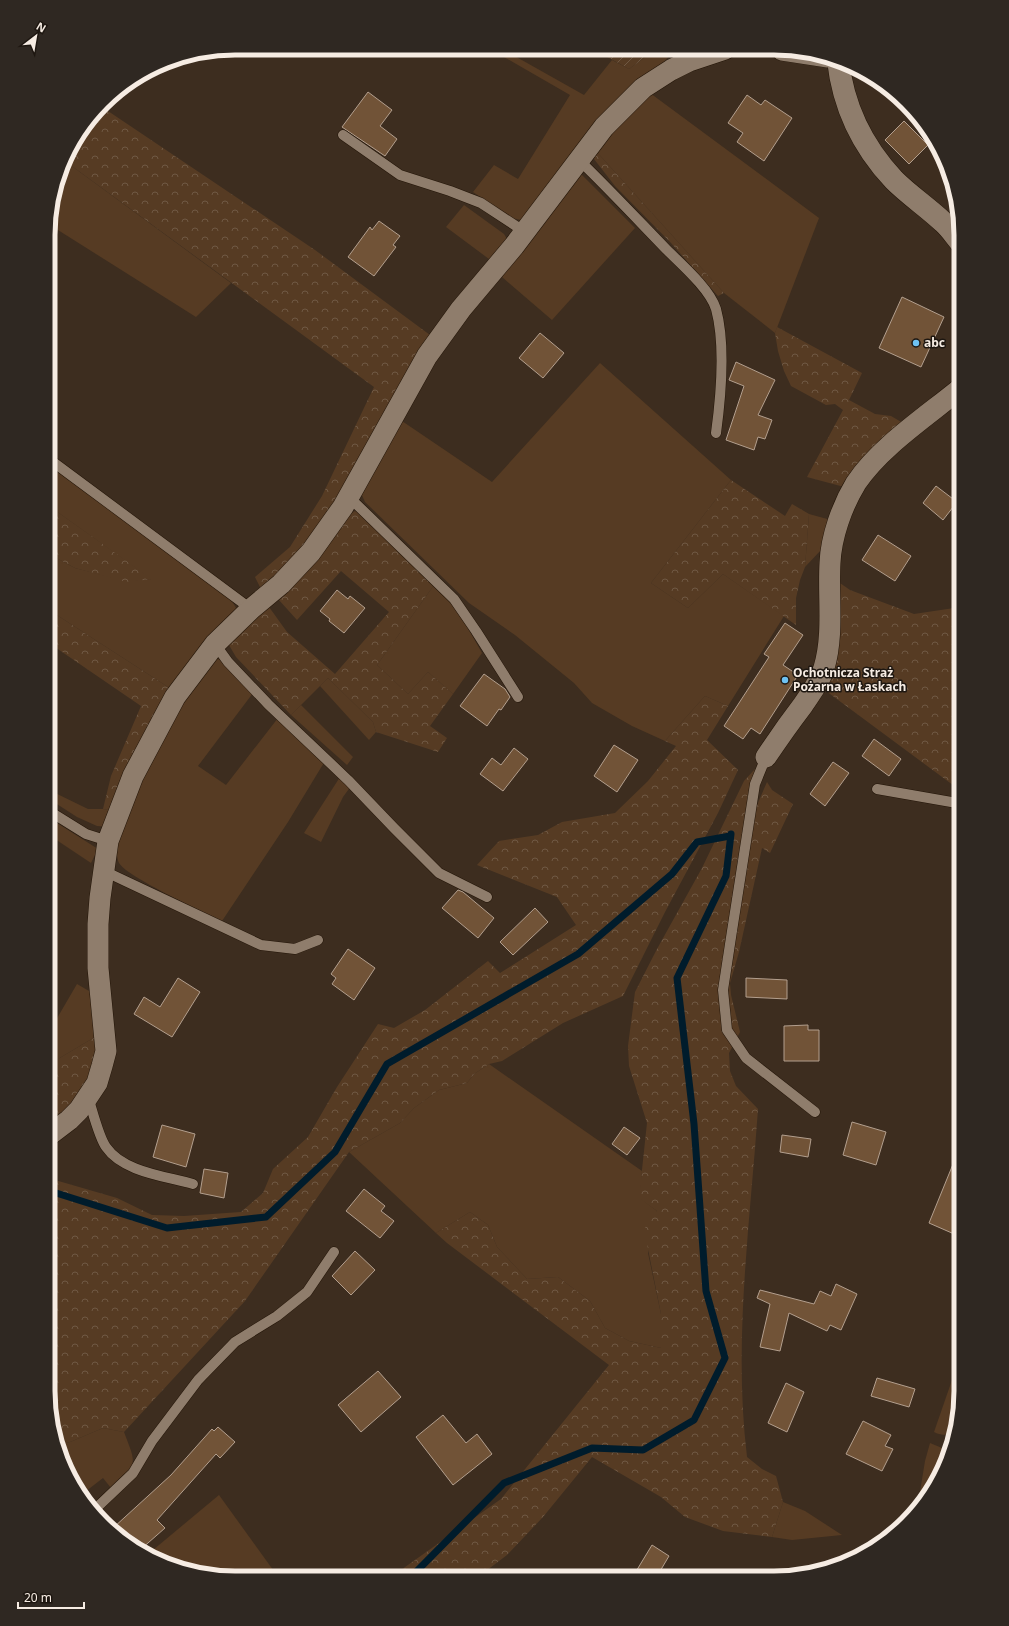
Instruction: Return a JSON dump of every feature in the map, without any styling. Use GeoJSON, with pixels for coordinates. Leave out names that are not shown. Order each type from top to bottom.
{"type":"FeatureCollection","features":[{"type":"Feature","properties":{"kind":"street"},"geometry":{"type":"LineString","coordinates":[[55,1131],[80,1110],[97,1083],[106,1051],[98,961],[98,924],[108,841],[133,776],[175,697],[215,644],[251,609],[281,584],[311,552],[344,507],[427,356],[461,309],[525,232],[604,127],[643,88],[671,70],[683,55]]}},
{"type":"Feature","properties":{"kind":"street"},"geometry":{"type":"LineString","coordinates":[[839,67],[845,99],[861,137],[875,158],[895,180],[944,223],[954,235]]}},
{"type":"Feature","properties":{"kind":"street"},"geometry":{"type":"LineString","coordinates":[[766,757],[815,687],[823,671],[830,636],[830,562],[834,539],[847,499],[856,483],[886,450],[954,394]]}},
{"type":"Feature","properties":{"kind":"lane"},"geometry":{"type":"LineString","coordinates":[[343,135],[400,175],[450,191],[480,203],[525,232]]}},
{"type":"Feature","properties":{"kind":"lane"},"geometry":{"type":"LineString","coordinates":[[578,160],[602,182],[703,286],[716,308],[721,341],[721,400],[716,433]]}},
{"type":"Feature","properties":{"kind":"lane"},"geometry":{"type":"LineString","coordinates":[[55,463],[251,609]]}},
{"type":"Feature","properties":{"kind":"lane"},"geometry":{"type":"LineString","coordinates":[[349,497],[454,599],[518,697]]}},
{"type":"Feature","properties":{"kind":"lane"},"geometry":{"type":"LineString","coordinates":[[215,644],[228,662],[268,704],[348,780],[439,873],[487,897]]}},
{"type":"Feature","properties":{"kind":"lane"},"geometry":{"type":"LineString","coordinates":[[766,757],[755,784],[723,990],[727,1030],[746,1058],[816,1112]]}},
{"type":"Feature","properties":{"kind":"lane"},"geometry":{"type":"LineString","coordinates":[[877,789],[954,802]]}},
{"type":"Feature","properties":{"kind":"lane"},"geometry":{"type":"LineString","coordinates":[[55,815],[86,834],[108,841]]}},
{"type":"Feature","properties":{"kind":"lane"},"geometry":{"type":"LineString","coordinates":[[104,871],[261,944],[295,949],[318,940]]}},
{"type":"Feature","properties":{"kind":"lane"},"geometry":{"type":"LineString","coordinates":[[88,1097],[106,1147],[122,1163],[140,1170],[193,1184]]}},
{"type":"Feature","properties":{"kind":"lane"},"geometry":{"type":"LineString","coordinates":[[97,1507],[133,1473],[152,1441],[198,1380],[235,1342],[277,1316],[307,1292],[334,1252]]}},
{"type":"Feature","properties":{"kind":"green space"},"geometry":{"type":"Polygon","coordinates":[[[500,55],[513,55],[584,95],[612,60],[629,69],[648,55],[670,55],[521,220],[512,218],[473,192],[494,165],[518,179],[570,95],[500,55]]]}},
{"type":"Feature","properties":{"kind":"green space"},"geometry":{"type":"Polygon","coordinates":[[[604,55],[648,55],[629,69],[604,55]]]}},
{"type":"Feature","properties":{"kind":"green space"},"geometry":{"type":"Polygon","coordinates":[[[650,93],[819,218],[775,333],[724,293],[595,150],[650,93]]]}},
{"type":"Feature","properties":{"kind":"green space"},"geometry":{"type":"Polygon","coordinates":[[[106,110],[315,250],[430,335],[333,512],[296,559],[262,591],[255,577],[290,547],[322,496],[374,387],[70,164],[85,135],[106,110]]]}},
{"type":"Feature","properties":{"kind":"green space"},"geometry":{"type":"Polygon","coordinates":[[[595,150],[724,293],[718,296],[671,243],[615,186],[594,159],[595,150]]]}},
{"type":"Feature","properties":{"kind":"green space"},"geometry":{"type":"Polygon","coordinates":[[[70,164],[231,283],[196,317],[55,228],[58,200],[70,164]]]}},
{"type":"Feature","properties":{"kind":"green space"},"geometry":{"type":"Polygon","coordinates":[[[579,172],[635,228],[552,320],[502,277],[579,172]]]}},
{"type":"Feature","properties":{"kind":"green space"},"geometry":{"type":"Polygon","coordinates":[[[464,205],[504,234],[507,239],[493,262],[446,227],[464,205]]]}},
{"type":"Feature","properties":{"kind":"green space"},"geometry":{"type":"Polygon","coordinates":[[[777,327],[862,373],[849,400],[875,414],[891,416],[908,426],[848,488],[807,477],[843,410],[835,404],[826,405],[791,386],[784,371],[778,351],[775,333],[777,327]]]}},
{"type":"Feature","properties":{"kind":"green space"},"geometry":{"type":"Polygon","coordinates":[[[600,363],[731,480],[651,583],[688,608],[723,574],[784,616],[728,706],[705,696],[665,741],[632,726],[592,703],[574,683],[515,635],[469,603],[365,502],[361,493],[399,419],[492,482],[600,363]]]}},
{"type":"Feature","properties":{"kind":"green space"},"geometry":{"type":"Polygon","coordinates":[[[55,470],[214,585],[233,603],[236,608],[235,612],[171,689],[55,614],[55,557],[75,568],[126,581],[151,579],[55,510],[55,470]]]}},
{"type":"Feature","properties":{"kind":"green space"},"geometry":{"type":"Polygon","coordinates":[[[731,480],[785,516],[792,504],[809,514],[805,567],[796,598],[796,625],[723,574],[688,608],[651,583],[731,480]]]}},
{"type":"Feature","properties":{"kind":"green space"},"geometry":{"type":"Polygon","coordinates":[[[55,510],[152,579],[126,582],[75,568],[55,557],[55,510]]]}},
{"type":"Feature","properties":{"kind":"green space"},"geometry":{"type":"Polygon","coordinates":[[[355,511],[362,515],[434,585],[377,665],[408,694],[428,672],[453,694],[430,726],[447,738],[438,752],[376,732],[373,722],[328,678],[291,715],[236,657],[229,645],[235,633],[269,607],[287,632],[335,674],[389,612],[341,571],[297,620],[279,600],[286,594],[329,536],[347,516],[355,511]]]}},
{"type":"Feature","properties":{"kind":"green space"},"geometry":{"type":"Polygon","coordinates":[[[809,514],[831,520],[822,549],[805,567],[809,514]]]}},
{"type":"Feature","properties":{"kind":"green space"},"geometry":{"type":"Polygon","coordinates":[[[837,581],[850,590],[914,614],[954,608],[954,786],[826,691],[834,664],[837,581]]]}},
{"type":"Feature","properties":{"kind":"green space"},"geometry":{"type":"Polygon","coordinates":[[[434,585],[458,611],[482,653],[453,694],[428,672],[408,694],[377,665],[434,585]]]}},
{"type":"Feature","properties":{"kind":"green space"},"geometry":{"type":"Polygon","coordinates":[[[55,614],[171,689],[114,811],[103,809],[111,776],[141,706],[55,647],[55,614]]]}},
{"type":"Feature","properties":{"kind":"green space"},"geometry":{"type":"Polygon","coordinates":[[[218,659],[223,661],[253,693],[198,766],[226,785],[278,718],[325,761],[288,822],[222,921],[136,877],[119,863],[118,847],[123,823],[134,793],[166,728],[198,677],[210,663],[218,659]]]}},
{"type":"Feature","properties":{"kind":"green space"},"geometry":{"type":"Polygon","coordinates":[[[328,678],[373,722],[376,732],[369,740],[320,686],[328,678]]]}},
{"type":"Feature","properties":{"kind":"green space"},"geometry":{"type":"Polygon","coordinates":[[[705,696],[728,706],[707,740],[738,770],[718,813],[665,912],[623,996],[563,1023],[502,1061],[489,1064],[474,1074],[467,1083],[439,1090],[414,1108],[400,1123],[349,1152],[245,1301],[124,1432],[103,1428],[70,1442],[63,1443],[58,1426],[55,1403],[55,1210],[57,1206],[55,1206],[55,1180],[117,1198],[152,1215],[184,1216],[241,1212],[263,1193],[273,1169],[308,1137],[337,1087],[378,1024],[394,1028],[425,1010],[488,961],[500,973],[576,925],[557,897],[477,865],[499,841],[538,835],[562,822],[615,813],[648,781],[676,746],[665,741],[705,696]]]}},
{"type":"Feature","properties":{"kind":"green space"},"geometry":{"type":"Polygon","coordinates":[[[301,705],[353,757],[347,765],[291,715],[301,705]]]}},
{"type":"Feature","properties":{"kind":"green space"},"geometry":{"type":"Polygon","coordinates":[[[755,769],[746,815],[754,812],[767,782],[772,790],[793,804],[770,853],[762,848],[739,952],[730,983],[731,995],[740,1032],[729,1053],[730,1071],[736,1086],[758,1109],[744,1283],[742,1326],[743,1414],[747,1457],[762,1469],[776,1476],[783,1502],[772,1537],[723,1531],[685,1517],[661,1497],[592,1457],[543,1517],[507,1555],[486,1571],[399,1571],[501,1499],[609,1365],[447,1243],[436,1233],[470,1212],[488,1225],[497,1247],[527,1279],[558,1277],[590,1301],[605,1328],[629,1341],[661,1348],[661,1314],[644,1229],[657,1211],[639,1198],[647,1123],[629,1066],[628,1046],[635,992],[702,868],[744,781],[755,769]]]}},
{"type":"Feature","properties":{"kind":"green space"},"geometry":{"type":"Polygon","coordinates":[[[340,777],[351,786],[343,797],[321,842],[304,833],[340,777]]]}},
{"type":"Feature","properties":{"kind":"green space"},"geometry":{"type":"Polygon","coordinates":[[[55,793],[88,809],[114,811],[110,827],[97,826],[77,817],[55,803],[55,793]]]}},
{"type":"Feature","properties":{"kind":"green space"},"geometry":{"type":"Polygon","coordinates":[[[55,822],[98,849],[91,863],[55,839],[55,822]]]}},
{"type":"Feature","properties":{"kind":"green space"},"geometry":{"type":"Polygon","coordinates":[[[77,984],[96,995],[100,1034],[55,1061],[55,1019],[56,1020],[77,984]]]}},
{"type":"Feature","properties":{"kind":"green space"},"geometry":{"type":"Polygon","coordinates":[[[100,1034],[98,1060],[75,1105],[55,1121],[55,1061],[100,1034]]]}},
{"type":"Feature","properties":{"kind":"green space"},"geometry":{"type":"Polygon","coordinates":[[[489,1064],[642,1171],[640,1198],[657,1211],[648,1253],[661,1314],[661,1348],[629,1341],[605,1328],[590,1301],[558,1277],[527,1279],[497,1247],[488,1225],[470,1212],[436,1233],[349,1152],[400,1123],[414,1108],[439,1090],[467,1083],[474,1074],[489,1064]]]}},
{"type":"Feature","properties":{"kind":"green space"},"geometry":{"type":"Polygon","coordinates":[[[954,1374],[954,1403],[949,1434],[947,1435],[934,1432],[954,1374]]]}},
{"type":"Feature","properties":{"kind":"green space"},"geometry":{"type":"Polygon","coordinates":[[[103,1428],[124,1432],[133,1458],[132,1463],[126,1473],[111,1488],[103,1478],[85,1492],[74,1471],[63,1443],[70,1442],[103,1428]]]}},
{"type":"Feature","properties":{"kind":"green space"},"geometry":{"type":"Polygon","coordinates":[[[930,1443],[942,1448],[943,1450],[935,1471],[919,1498],[925,1461],[930,1443]]]}},
{"type":"Feature","properties":{"kind":"green space"},"geometry":{"type":"Polygon","coordinates":[[[219,1495],[274,1571],[223,1571],[200,1568],[166,1557],[152,1551],[219,1495]]]}},
{"type":"Feature","properties":{"kind":"green space"},"geometry":{"type":"Polygon","coordinates":[[[783,1502],[805,1511],[842,1535],[792,1540],[772,1537],[783,1502]]]}},
{"type":"Feature","properties":{"kind":"green space"},"geometry":{"type":"Polygon","coordinates":[[[853,1549],[857,1550],[854,1552],[850,1554],[853,1549]]]}},
{"type":"Feature","properties":{"kind":"building"},"geometry":{"type":"Polygon","coordinates":[[[368,92],[392,110],[380,126],[397,139],[385,156],[342,127],[368,92]]]}},
{"type":"Feature","properties":{"kind":"building"},"geometry":{"type":"Polygon","coordinates":[[[747,95],[761,105],[765,100],[792,118],[764,161],[737,142],[743,133],[728,123],[747,95]]]}},
{"type":"Feature","properties":{"kind":"building"},"geometry":{"type":"Polygon","coordinates":[[[904,121],[928,145],[909,164],[885,140],[904,121]]]}},
{"type":"Feature","properties":{"kind":"building"},"geometry":{"type":"Polygon","coordinates":[[[379,221],[400,236],[393,245],[396,247],[374,276],[348,257],[370,227],[372,230],[379,221]]]}},
{"type":"Feature","properties":{"kind":"building"},"geometry":{"type":"Polygon","coordinates":[[[902,297],[944,317],[921,367],[879,348],[902,297]]]}},
{"type":"Feature","properties":{"kind":"building"},"geometry":{"type":"Polygon","coordinates":[[[540,333],[564,353],[543,378],[519,358],[540,333]]]}},
{"type":"Feature","properties":{"kind":"building"},"geometry":{"type":"Polygon","coordinates":[[[736,362],[775,380],[758,415],[772,420],[765,439],[758,437],[754,450],[726,440],[744,386],[729,380],[736,362]]]}},
{"type":"Feature","properties":{"kind":"building"},"geometry":{"type":"Polygon","coordinates":[[[936,486],[954,500],[954,506],[943,520],[923,503],[936,486]]]}},
{"type":"Feature","properties":{"kind":"building"},"geometry":{"type":"Polygon","coordinates":[[[878,535],[911,556],[895,581],[862,560],[878,535]]]}},
{"type":"Feature","properties":{"kind":"building"},"geometry":{"type":"Polygon","coordinates":[[[337,590],[348,599],[350,596],[365,608],[344,633],[329,621],[330,619],[320,611],[337,590]]]}},
{"type":"Feature","properties":{"kind":"building"},"geometry":{"type":"Polygon","coordinates":[[[785,623],[803,635],[783,665],[798,675],[760,734],[751,728],[743,739],[724,726],[769,657],[764,654],[785,623]]]}},
{"type":"Feature","properties":{"kind":"building"},"geometry":{"type":"Polygon","coordinates":[[[484,674],[505,689],[510,697],[487,726],[460,706],[484,674]]]}},
{"type":"Feature","properties":{"kind":"building"},"geometry":{"type":"Polygon","coordinates":[[[874,739],[901,759],[889,776],[862,756],[874,739]]]}},
{"type":"Feature","properties":{"kind":"building"},"geometry":{"type":"Polygon","coordinates":[[[614,745],[638,760],[617,792],[594,776],[614,745]]]}},
{"type":"Feature","properties":{"kind":"building"},"geometry":{"type":"Polygon","coordinates":[[[514,748],[528,759],[503,791],[480,774],[492,758],[501,765],[514,748]]]}},
{"type":"Feature","properties":{"kind":"building"},"geometry":{"type":"Polygon","coordinates":[[[833,762],[849,773],[825,806],[810,794],[833,762]]]}},
{"type":"Feature","properties":{"kind":"building"},"geometry":{"type":"Polygon","coordinates":[[[458,890],[463,892],[494,918],[478,938],[442,908],[458,890]]]}},
{"type":"Feature","properties":{"kind":"building"},"geometry":{"type":"Polygon","coordinates":[[[535,908],[548,922],[513,955],[500,942],[535,908]]]}},
{"type":"Feature","properties":{"kind":"building"},"geometry":{"type":"Polygon","coordinates":[[[348,949],[375,968],[354,1000],[332,984],[336,978],[331,974],[348,949]]]}},
{"type":"Feature","properties":{"kind":"building"},"geometry":{"type":"Polygon","coordinates":[[[178,978],[200,992],[172,1037],[134,1014],[144,997],[160,1007],[178,978]]]}},
{"type":"Feature","properties":{"kind":"building"},"geometry":{"type":"Polygon","coordinates":[[[746,978],[787,980],[787,999],[746,997],[746,978]]]}},
{"type":"Feature","properties":{"kind":"building"},"geometry":{"type":"Polygon","coordinates":[[[808,1025],[808,1030],[819,1030],[819,1061],[784,1061],[784,1026],[808,1025]]]}},
{"type":"Feature","properties":{"kind":"building"},"geometry":{"type":"Polygon","coordinates":[[[852,1122],[886,1132],[876,1165],[843,1155],[852,1122]]]}},
{"type":"Feature","properties":{"kind":"building"},"geometry":{"type":"Polygon","coordinates":[[[162,1125],[195,1134],[186,1167],[153,1157],[162,1125]]]}},
{"type":"Feature","properties":{"kind":"building"},"geometry":{"type":"Polygon","coordinates":[[[624,1127],[640,1138],[627,1155],[612,1144],[624,1127]]]}},
{"type":"Feature","properties":{"kind":"building"},"geometry":{"type":"Polygon","coordinates":[[[782,1135],[811,1139],[808,1157],[780,1152],[782,1135]]]}},
{"type":"Feature","properties":{"kind":"building"},"geometry":{"type":"Polygon","coordinates":[[[954,1162],[954,1234],[929,1223],[954,1162]]]}},
{"type":"Feature","properties":{"kind":"building"},"geometry":{"type":"Polygon","coordinates":[[[204,1169],[228,1173],[224,1198],[200,1193],[204,1169]]]}},
{"type":"Feature","properties":{"kind":"building"},"geometry":{"type":"Polygon","coordinates":[[[364,1189],[385,1206],[381,1211],[394,1221],[380,1238],[346,1211],[364,1189]]]}},
{"type":"Feature","properties":{"kind":"building"},"geometry":{"type":"Polygon","coordinates":[[[355,1251],[375,1270],[351,1295],[332,1276],[355,1251]]]}},
{"type":"Feature","properties":{"kind":"building"},"geometry":{"type":"Polygon","coordinates":[[[836,1284],[857,1294],[841,1330],[830,1325],[827,1331],[789,1313],[780,1351],[760,1347],[770,1304],[757,1298],[760,1290],[814,1304],[820,1291],[831,1296],[836,1284]]]}},
{"type":"Feature","properties":{"kind":"building"},"geometry":{"type":"Polygon","coordinates":[[[378,1371],[401,1397],[361,1432],[338,1405],[378,1371]]]}},
{"type":"Feature","properties":{"kind":"building"},"geometry":{"type":"Polygon","coordinates":[[[877,1378],[915,1389],[909,1407],[871,1396],[877,1378]]]}},
{"type":"Feature","properties":{"kind":"building"},"geometry":{"type":"Polygon","coordinates":[[[786,1383],[804,1392],[787,1432],[768,1423],[786,1383]]]}},
{"type":"Feature","properties":{"kind":"building"},"geometry":{"type":"Polygon","coordinates":[[[443,1415],[466,1443],[477,1434],[492,1454],[453,1485],[416,1437],[443,1415]]]}},
{"type":"Feature","properties":{"kind":"building"},"geometry":{"type":"Polygon","coordinates":[[[863,1421],[891,1435],[885,1446],[893,1449],[882,1471],[846,1454],[863,1421]]]}},
{"type":"Feature","properties":{"kind":"building"},"geometry":{"type":"Polygon","coordinates":[[[218,1427],[235,1442],[220,1458],[216,1454],[157,1520],[165,1528],[144,1546],[125,1534],[116,1526],[171,1475],[212,1429],[214,1431],[218,1427]]]}},
{"type":"Feature","properties":{"kind":"building"},"geometry":{"type":"Polygon","coordinates":[[[652,1545],[669,1556],[660,1571],[636,1571],[652,1545]]]}},
{"type":"Feature","properties":{"kind":"waterway"},"geometry":{"type":"LineString","coordinates":[[417,1571],[504,1483],[592,1448],[643,1450],[694,1420],[725,1358],[706,1291],[694,1124],[677,978],[726,876],[731,834]]}},
{"type":"Feature","properties":{"kind":"waterway"},"geometry":{"type":"LineString","coordinates":[[55,1193],[167,1228],[266,1217],[335,1152],[387,1064],[578,954],[672,874],[697,842],[730,836]]}},
{"type":"Feature","properties":{"kind":"place","name":"abc"},"geometry":{"type":"Point","coordinates":[916,343]}},
{"type":"Feature","properties":{"kind":"place","name":"Ochotnicza Straż Pożarna w Łaskach"},"geometry":{"type":"Point","coordinates":[785,680]}}]}
